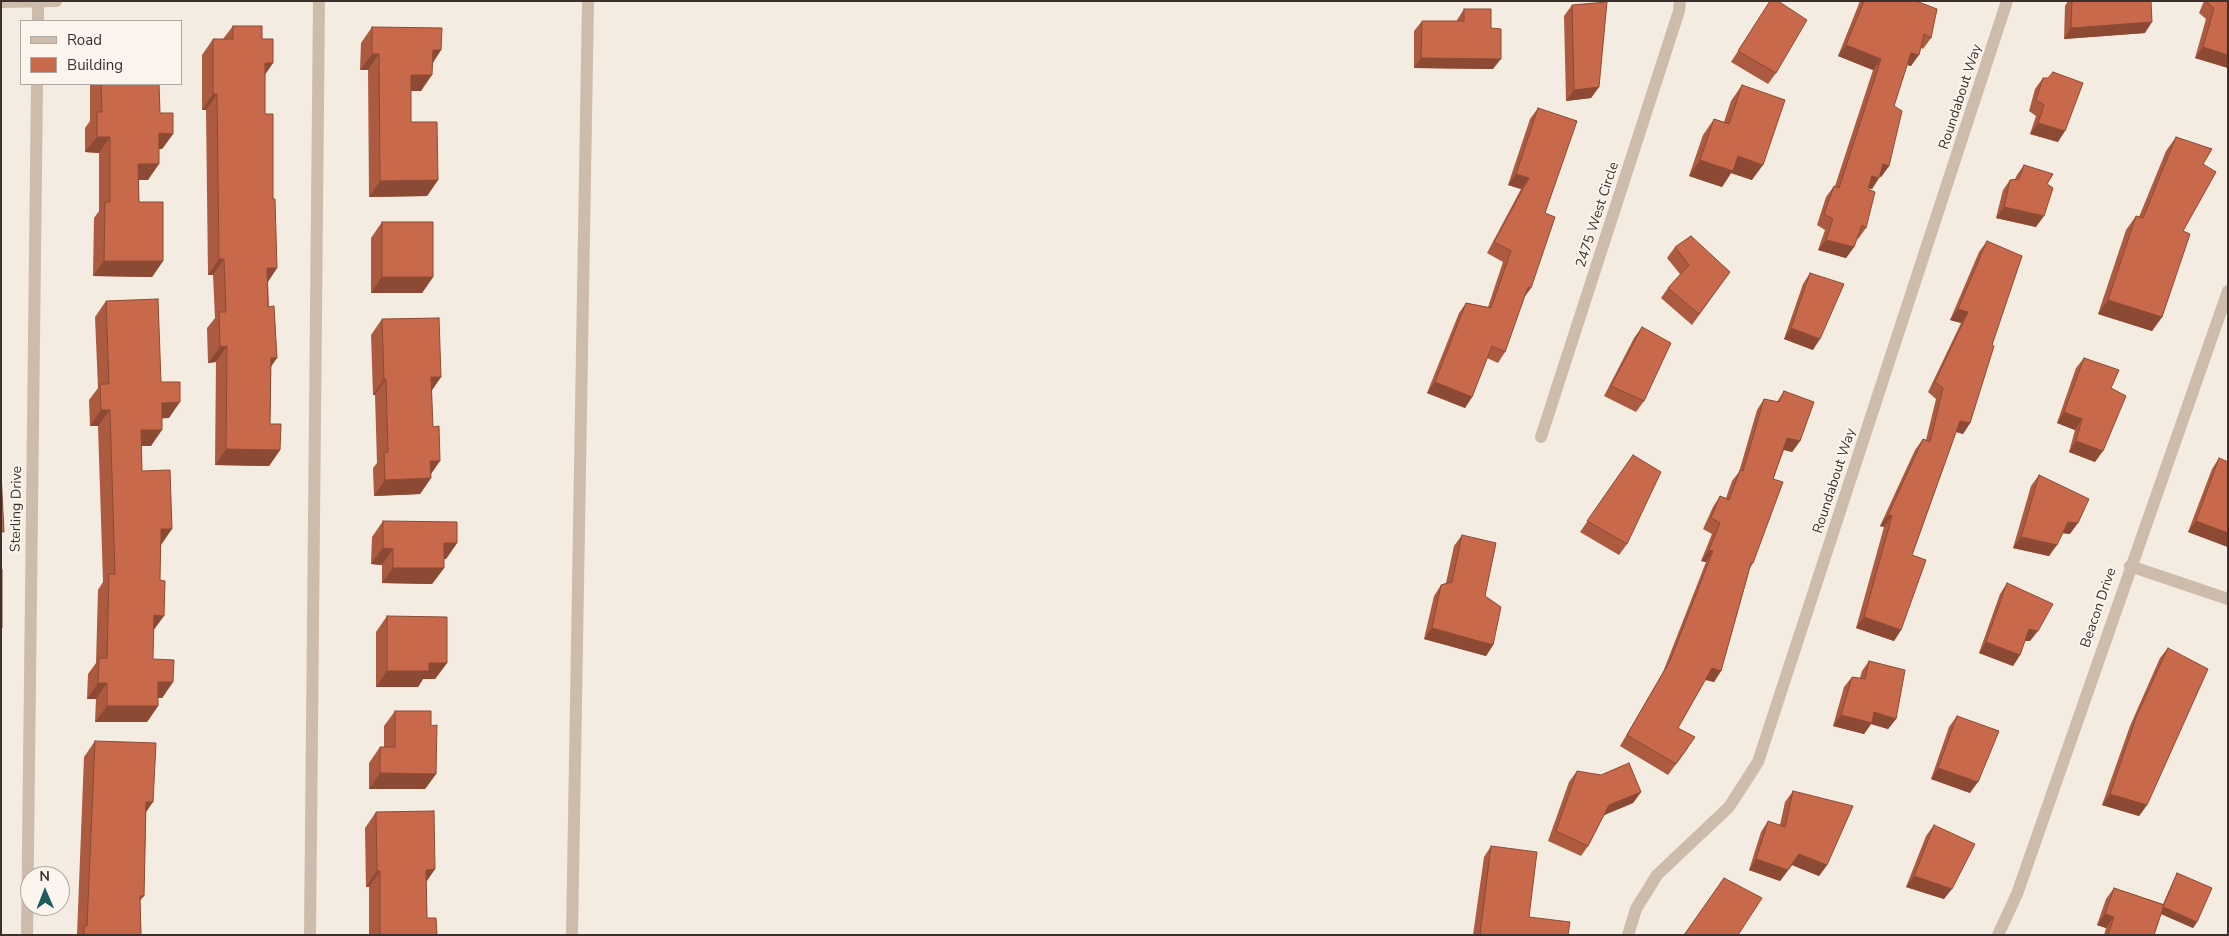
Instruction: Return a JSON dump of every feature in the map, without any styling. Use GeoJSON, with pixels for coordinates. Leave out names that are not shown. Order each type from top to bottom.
{"type":"FeatureCollection","features":[{"type":"Feature","properties":{"kind":"street"},"geometry":{"type":"LineString","coordinates":[[1,2],[56,1]]}},
{"type":"Feature","properties":{"kind":"street"},"geometry":{"type":"LineString","coordinates":[[310,935],[319,1]]}},
{"type":"Feature","properties":{"kind":"street"},"geometry":{"type":"LineString","coordinates":[[572,935],[588,1]]}},
{"type":"Feature","properties":{"kind":"street","name":"2475 West Circle"},"geometry":{"type":"LineString","coordinates":[[1542,437],[1679,11],[1680,1]]}},
{"type":"Feature","properties":{"kind":"street","name":"Roundabout Way"},"geometry":{"type":"LineString","coordinates":[[1628,935],[1636,908],[1657,875],[1729,807],[1758,762],[2007,1]]}},
{"type":"Feature","properties":{"kind":"street"},"geometry":{"type":"LineString","coordinates":[[38,2],[38,20]]}},
{"type":"Feature","properties":{"kind":"street","name":"Sterling Drive"},"geometry":{"type":"LineString","coordinates":[[27,935],[37,85]]}},
{"type":"Feature","properties":{"kind":"street","name":"Beacon Drive"},"geometry":{"type":"LineString","coordinates":[[1998,935],[2017,894],[2130,566],[2228,291]]}},
{"type":"Feature","properties":{"kind":"street"},"geometry":{"type":"LineString","coordinates":[[2130,566],[2228,599]]}},
{"type":"Feature","properties":{"kind":"building"},"geometry":{"type":"Polygon","coordinates":[[[1770,1],[1778,1],[1807,20],[1776,73],[1738,51],[1770,1]]]}},
{"type":"Feature","properties":{"kind":"building"},"geometry":{"type":"Polygon","coordinates":[[[1864,1],[1916,1],[1937,9],[1931,38],[1924,34],[1919,55],[1911,53],[1894,106],[1902,111],[1889,166],[1883,164],[1879,178],[1872,176],[1868,189],[1875,192],[1866,228],[1862,225],[1854,247],[1826,240],[1833,219],[1824,214],[1834,186],[1839,188],[1881,59],[1846,45],[1864,1]]]}},
{"type":"Feature","properties":{"kind":"building"},"geometry":{"type":"Polygon","coordinates":[[[2072,1],[2151,1],[2152,22],[2071,28],[2072,1]]]}},
{"type":"Feature","properties":{"kind":"building"},"geometry":{"type":"Polygon","coordinates":[[[2207,1],[2228,1],[2228,55],[2203,47],[2214,8],[2207,1]]]}},
{"type":"Feature","properties":{"kind":"building"},"geometry":{"type":"Polygon","coordinates":[[[1607,2],[1599,87],[1574,90],[1572,5],[1607,2]]]}},
{"type":"Feature","properties":{"kind":"building"},"geometry":{"type":"Polygon","coordinates":[[[1464,9],[1491,9],[1491,28],[1501,29],[1501,59],[1421,58],[1422,21],[1464,21],[1464,9]]]}},
{"type":"Feature","properties":{"kind":"building"},"geometry":{"type":"Polygon","coordinates":[[[233,26],[262,26],[262,39],[273,39],[273,63],[265,63],[265,114],[273,114],[273,199],[275,199],[277,268],[267,268],[268,307],[274,306],[277,358],[271,358],[270,424],[281,424],[280,450],[226,449],[227,346],[220,347],[219,312],[226,312],[224,259],[219,259],[217,94],[213,94],[213,39],[233,39],[233,26]]]}},
{"type":"Feature","properties":{"kind":"building"},"geometry":{"type":"Polygon","coordinates":[[[372,27],[442,28],[441,50],[433,50],[432,75],[411,75],[411,122],[437,122],[438,180],[380,181],[379,54],[372,54],[372,27]]]}},
{"type":"Feature","properties":{"kind":"building"},"geometry":{"type":"Polygon","coordinates":[[[2053,72],[2083,83],[2065,131],[2038,123],[2044,105],[2036,100],[2043,78],[2048,78],[2053,72]]]}},
{"type":"Feature","properties":{"kind":"building"},"geometry":{"type":"Polygon","coordinates":[[[101,85],[159,85],[160,113],[173,113],[173,134],[159,133],[159,164],[138,164],[139,202],[163,202],[163,261],[104,261],[105,202],[110,202],[110,137],[97,137],[97,112],[102,112],[101,85]]]}},
{"type":"Feature","properties":{"kind":"building"},"geometry":{"type":"Polygon","coordinates":[[[1742,85],[1785,100],[1763,165],[1738,156],[1733,171],[1700,160],[1714,119],[1729,124],[1742,85]]]}},
{"type":"Feature","properties":{"kind":"building"},"geometry":{"type":"Polygon","coordinates":[[[1538,108],[1577,121],[1545,213],[1555,217],[1531,288],[1528,287],[1505,352],[1492,346],[1472,397],[1435,382],[1466,303],[1491,308],[1511,251],[1494,242],[1529,178],[1516,174],[1538,108]]]}},
{"type":"Feature","properties":{"kind":"building"},"geometry":{"type":"Polygon","coordinates":[[[2176,137],[2212,149],[2203,164],[2216,172],[2183,231],[2190,234],[2162,317],[2108,300],[2136,216],[2143,218],[2176,137]]]}},
{"type":"Feature","properties":{"kind":"building"},"geometry":{"type":"Polygon","coordinates":[[[2024,165],[2053,174],[2047,184],[2053,188],[2044,216],[2004,207],[2010,180],[2019,179],[2024,165]]]}},
{"type":"Feature","properties":{"kind":"building"},"geometry":{"type":"Polygon","coordinates":[[[382,222],[433,222],[433,277],[382,277],[382,222]]]}},
{"type":"Feature","properties":{"kind":"building"},"geometry":{"type":"Polygon","coordinates":[[[1691,236],[1730,272],[1699,314],[1668,288],[1689,265],[1675,247],[1691,236]]]}},
{"type":"Feature","properties":{"kind":"building"},"geometry":{"type":"Polygon","coordinates":[[[1987,241],[2022,256],[1992,345],[1994,346],[1970,423],[1960,421],[1912,555],[1926,560],[1901,630],[1864,617],[1892,516],[1888,515],[1923,439],[1930,442],[1943,388],[1935,382],[1968,312],[1958,309],[1987,241]]]}},
{"type":"Feature","properties":{"kind":"building"},"geometry":{"type":"Polygon","coordinates":[[[1810,273],[1844,284],[1820,339],[1791,328],[1810,273]]]}},
{"type":"Feature","properties":{"kind":"building"},"geometry":{"type":"Polygon","coordinates":[[[158,299],[161,382],[180,382],[180,402],[162,403],[162,430],[141,430],[142,471],[170,470],[172,529],[161,529],[160,580],[165,581],[164,616],[154,615],[153,659],[174,660],[173,682],[158,682],[158,706],[107,706],[107,683],[98,683],[99,658],[107,658],[109,574],[115,574],[110,410],[101,410],[100,384],[109,384],[106,301],[158,299]]]}},
{"type":"Feature","properties":{"kind":"building"},"geometry":{"type":"Polygon","coordinates":[[[439,318],[441,377],[431,377],[433,427],[439,426],[440,461],[430,461],[431,478],[385,480],[384,453],[388,452],[382,319],[439,318]]]}},
{"type":"Feature","properties":{"kind":"building"},"geometry":{"type":"Polygon","coordinates":[[[1642,327],[1671,343],[1644,401],[1611,386],[1642,327]]]}},
{"type":"Feature","properties":{"kind":"building"},"geometry":{"type":"Polygon","coordinates":[[[2084,358],[2119,370],[2111,388],[2126,396],[2103,451],[2076,441],[2082,419],[2064,412],[2084,358]]]}},
{"type":"Feature","properties":{"kind":"building"},"geometry":{"type":"Polygon","coordinates":[[[1784,391],[1814,402],[1800,441],[1787,438],[1773,479],[1783,482],[1753,563],[1751,563],[1721,671],[1712,668],[1678,728],[1695,737],[1676,764],[1627,735],[1670,661],[1713,551],[1709,550],[1720,523],[1711,518],[1720,496],[1729,500],[1740,470],[1743,471],[1764,399],[1779,402],[1784,391]]]}},
{"type":"Feature","properties":{"kind":"building"},"geometry":{"type":"Polygon","coordinates":[[[1633,455],[1661,472],[1627,544],[1587,521],[1633,455]]]}},
{"type":"Feature","properties":{"kind":"building"},"geometry":{"type":"Polygon","coordinates":[[[2219,458],[2228,462],[2228,533],[2196,521],[2219,458]]]}},
{"type":"Feature","properties":{"kind":"building"},"geometry":{"type":"Polygon","coordinates":[[[1,472],[4,532],[1,532],[1,472]]]}},
{"type":"Feature","properties":{"kind":"building"},"geometry":{"type":"Polygon","coordinates":[[[2039,475],[2089,499],[2078,523],[2068,522],[2057,545],[2021,537],[2039,475]]]}},
{"type":"Feature","properties":{"kind":"building"},"geometry":{"type":"Polygon","coordinates":[[[383,521],[457,522],[457,543],[444,543],[444,568],[393,568],[393,549],[383,548],[383,521]]]}},
{"type":"Feature","properties":{"kind":"building"},"geometry":{"type":"Polygon","coordinates":[[[1462,535],[1496,543],[1485,596],[1501,607],[1493,645],[1432,628],[1441,585],[1452,582],[1462,535]]]}},
{"type":"Feature","properties":{"kind":"building"},"geometry":{"type":"Polygon","coordinates":[[[2,569],[2,628],[1,628],[2,569]]]}},
{"type":"Feature","properties":{"kind":"building"},"geometry":{"type":"Polygon","coordinates":[[[2007,583],[2053,604],[2038,631],[2029,629],[2020,655],[1986,642],[2007,583]]]}},
{"type":"Feature","properties":{"kind":"building"},"geometry":{"type":"Polygon","coordinates":[[[387,616],[447,617],[447,663],[429,663],[429,671],[387,671],[387,616]]]}},
{"type":"Feature","properties":{"kind":"building"},"geometry":{"type":"Polygon","coordinates":[[[2168,648],[2208,669],[2147,805],[2110,794],[2137,715],[2168,648]]]}},
{"type":"Feature","properties":{"kind":"building"},"geometry":{"type":"Polygon","coordinates":[[[1869,661],[1905,670],[1896,719],[1874,712],[1872,723],[1841,715],[1852,677],[1865,679],[1869,661]]]}},
{"type":"Feature","properties":{"kind":"building"},"geometry":{"type":"Polygon","coordinates":[[[395,711],[431,711],[431,726],[437,725],[436,774],[380,773],[380,747],[395,747],[395,711]]]}},
{"type":"Feature","properties":{"kind":"building"},"geometry":{"type":"Polygon","coordinates":[[[1957,716],[1999,731],[1978,782],[1938,768],[1957,716]]]}},
{"type":"Feature","properties":{"kind":"building"},"geometry":{"type":"Polygon","coordinates":[[[95,741],[156,743],[153,802],[146,802],[144,896],[140,896],[141,935],[84,935],[84,926],[87,926],[95,741]]]}},
{"type":"Feature","properties":{"kind":"building"},"geometry":{"type":"Polygon","coordinates":[[[1629,763],[1641,792],[1609,805],[1588,846],[1556,831],[1577,771],[1601,775],[1629,763]]]}},
{"type":"Feature","properties":{"kind":"building"},"geometry":{"type":"Polygon","coordinates":[[[1793,791],[1853,806],[1827,865],[1799,854],[1788,870],[1756,859],[1768,821],[1785,827],[1793,791]]]}},
{"type":"Feature","properties":{"kind":"building"},"geometry":{"type":"Polygon","coordinates":[[[434,811],[435,869],[426,870],[427,918],[436,918],[437,935],[380,935],[380,871],[377,871],[376,812],[434,811]]]}},
{"type":"Feature","properties":{"kind":"building"},"geometry":{"type":"Polygon","coordinates":[[[1934,825],[1975,844],[1952,889],[1914,876],[1934,825]]]}},
{"type":"Feature","properties":{"kind":"building"},"geometry":{"type":"Polygon","coordinates":[[[1491,846],[1537,852],[1529,917],[1570,922],[1568,935],[1480,934],[1491,846]]]}},
{"type":"Feature","properties":{"kind":"building"},"geometry":{"type":"Polygon","coordinates":[[[2177,873],[2212,888],[2197,922],[2163,907],[2177,873]]]}},
{"type":"Feature","properties":{"kind":"building"},"geometry":{"type":"Polygon","coordinates":[[[1724,878],[1762,898],[1738,935],[1684,935],[1724,878]]]}},
{"type":"Feature","properties":{"kind":"building"},"geometry":{"type":"Polygon","coordinates":[[[2114,888],[2164,905],[2154,935],[2108,935],[2114,917],[2105,914],[2114,888]]]}}]}
